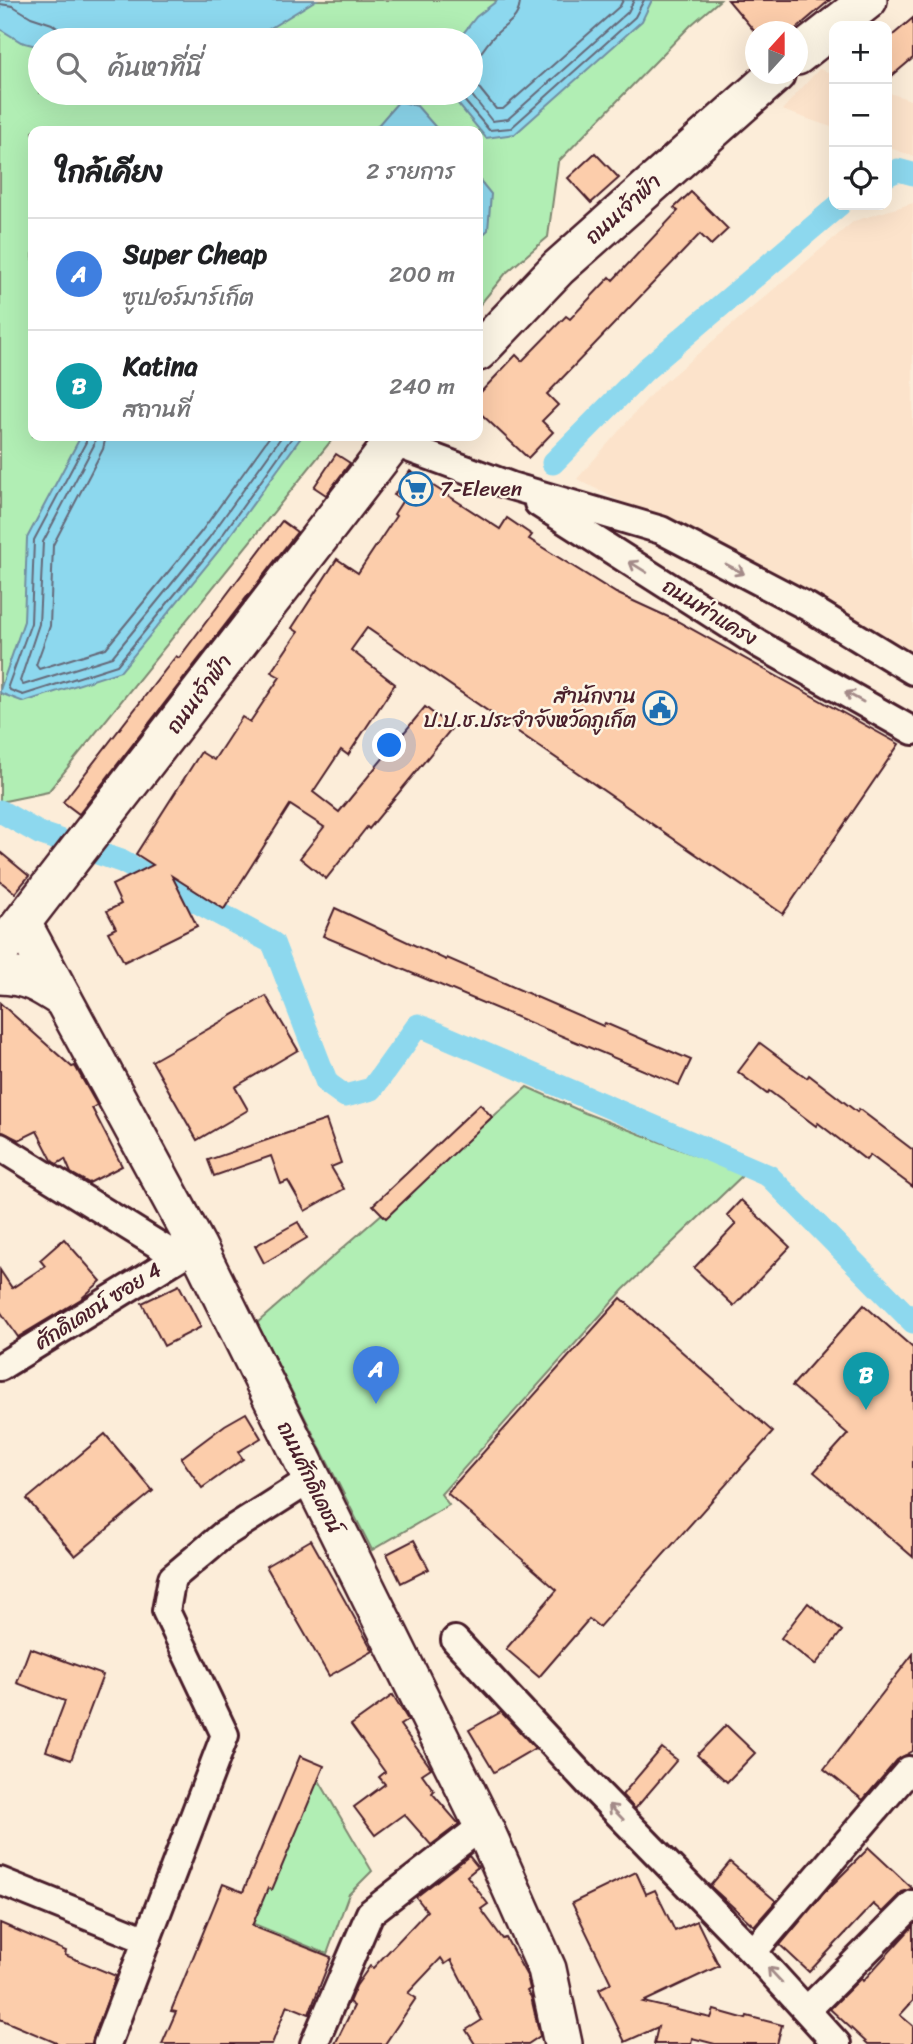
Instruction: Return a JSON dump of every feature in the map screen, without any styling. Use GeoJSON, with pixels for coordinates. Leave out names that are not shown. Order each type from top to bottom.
{"type":"FeatureCollection","features":[{"type":"Feature","properties":{"kind":"main road"},"geometry":{"type":"LineString","coordinates":[[842,21],[868,0]]}},
{"type":"Feature","properties":{"kind":"main road"},"geometry":{"type":"LineString","coordinates":[[808,48],[829,32]]}},
{"type":"Feature","properties":{"kind":"main road","name":"ถนนเจ้าฟ้า"},"geometry":{"type":"LineString","coordinates":[[483,347],[558,268],[765,84]]}},
{"type":"Feature","properties":{"kind":"main road","name":"ถนนเจ้าฟ้า"},"geometry":{"type":"LineString","coordinates":[[11,938],[393,441]]}},
{"type":"Feature","properties":{"kind":"main road","name":"ถนนศักดิเดชน์"},"geometry":{"type":"LineString","coordinates":[[11,938],[63,999],[186,1251],[311,1479],[483,1825],[547,1969],[563,2044]]}},
{"type":"Feature","properties":{"kind":"main road"},"geometry":{"type":"LineString","coordinates":[[0,975],[36,981],[63,999]]}},
{"type":"Feature","properties":{"kind":"street","name":"ถนนท่าแครง"},"geometry":{"type":"LineString","coordinates":[[400,441],[511,486],[661,530],[808,607],[913,671]]}},
{"type":"Feature","properties":{"kind":"street","name":"ถนนท่าแครง"},"geometry":{"type":"LineString","coordinates":[[511,486],[759,644],[913,731]]}},
{"type":"Feature","properties":{"kind":"street"},"geometry":{"type":"LineString","coordinates":[[0,1147],[186,1251]]}},
{"type":"Feature","properties":{"kind":"street","name":"ศักดิเดชน์ ซอย 4"},"geometry":{"type":"LineString","coordinates":[[0,1367],[186,1251]]}},
{"type":"Feature","properties":{"kind":"street"},"geometry":{"type":"LineString","coordinates":[[107,2044],[225,1735],[166,1611],[172,1578],[223,1535],[311,1479]]}},
{"type":"Feature","properties":{"kind":"street"},"geometry":{"type":"LineString","coordinates":[[455,1640],[597,1793],[753,1952],[837,2044]]}},
{"type":"Feature","properties":{"kind":"street"},"geometry":{"type":"LineString","coordinates":[[753,1952],[909,1770]]}},
{"type":"Feature","properties":{"kind":"street"},"geometry":{"type":"LineString","coordinates":[[314,2044],[370,1913],[483,1825]]}},
{"type":"Feature","properties":{"kind":"street"},"geometry":{"type":"LineString","coordinates":[[0,1881],[147,1940]]}},
{"type":"Feature","properties":{"kind":"street"},"geometry":{"type":"LineString","coordinates":[[807,2010],[913,1904]]}},
{"type":"Feature","properties":{"kind":"shaded area"},"geometry":{"type":"Polygon","coordinates":[[[819,69],[829,72],[829,126],[782,110],[819,69]]]}},
{"type":"Feature","properties":{"kind":"shaded area"},"geometry":{"type":"Polygon","coordinates":[[[892,94],[913,101],[913,156],[892,149],[892,94]]]}},
{"type":"Feature","properties":{"kind":"shaded area"},"geometry":{"type":"Polygon","coordinates":[[[913,203],[913,659],[831,610],[577,479],[654,391],[854,221],[913,203]]]}},
{"type":"Feature","properties":{"kind":"green space"},"geometry":{"type":"Polygon","coordinates":[[[0,0],[720,0],[691,25],[558,162],[548,237],[506,273],[483,301],[483,126],[28,126],[28,441],[331,441],[48,792],[0,802],[0,0]]]}},
{"type":"Feature","properties":{"kind":"green space"},"geometry":{"type":"Polygon","coordinates":[[[527,1087],[585,1113],[744,1174],[623,1290],[441,1494],[449,1505],[372,1550],[257,1323],[527,1087]]]}},
{"type":"Feature","properties":{"kind":"green space"},"geometry":{"type":"Polygon","coordinates":[[[310,1765],[372,1871],[349,1894],[327,1954],[249,1922],[310,1765]]]}},
{"type":"Feature","properties":{"kind":"water"},"geometry":{"type":"Polygon","coordinates":[[[0,0],[316,0],[270,28],[28,28],[28,44],[0,29],[0,0]]]}},
{"type":"Feature","properties":{"kind":"water"},"geometry":{"type":"Polygon","coordinates":[[[498,0],[652,0],[642,21],[515,134],[486,138],[483,126],[476,126],[459,105],[483,105],[483,28],[467,28],[476,17],[498,0]]]}},
{"type":"Feature","properties":{"kind":"water"},"geometry":{"type":"Polygon","coordinates":[[[396,105],[413,105],[435,126],[377,126],[396,105]]]}},
{"type":"Feature","properties":{"kind":"water"},"geometry":{"type":"Polygon","coordinates":[[[483,184],[491,194],[488,230],[483,234],[483,184]]]}},
{"type":"Feature","properties":{"kind":"water"},"geometry":{"type":"Polygon","coordinates":[[[78,441],[298,441],[221,548],[121,671],[24,702],[0,693],[0,690],[24,621],[27,538],[78,441]]]}},
{"type":"Feature","properties":{"kind":"building"},"geometry":{"type":"Polygon","coordinates":[[[728,0],[830,0],[805,21],[746,21],[728,0]]]}},
{"type":"Feature","properties":{"kind":"building"},"geometry":{"type":"Polygon","coordinates":[[[913,18],[913,58],[892,76],[892,36],[913,18]]]}},
{"type":"Feature","properties":{"kind":"building"},"geometry":{"type":"Polygon","coordinates":[[[595,153],[619,178],[591,203],[568,178],[595,153]]]}},
{"type":"Feature","properties":{"kind":"building"},"geometry":{"type":"Polygon","coordinates":[[[691,192],[728,229],[711,245],[700,234],[547,394],[558,405],[542,421],[553,432],[528,458],[483,416],[483,390],[516,355],[522,361],[566,316],[570,319],[610,277],[613,280],[678,211],[674,208],[691,192]]]}},
{"type":"Feature","properties":{"kind":"building"},"geometry":{"type":"Polygon","coordinates":[[[336,454],[350,463],[326,495],[314,487],[336,454]]]}},
{"type":"Feature","properties":{"kind":"building"},"geometry":{"type":"Polygon","coordinates":[[[410,471],[500,529],[507,518],[532,535],[529,539],[616,593],[677,621],[899,744],[783,914],[367,628],[351,650],[395,684],[348,755],[341,750],[313,792],[339,812],[425,707],[452,728],[326,879],[300,858],[324,827],[290,805],[224,909],[172,876],[197,926],[124,962],[108,932],[116,928],[107,911],[121,904],[112,885],[153,865],[136,854],[201,752],[214,760],[242,717],[250,722],[280,677],[271,672],[298,632],[292,628],[337,559],[358,573],[396,516],[394,514],[403,500],[394,495],[410,471]]]}},
{"type":"Feature","properties":{"kind":"building"},"geometry":{"type":"Polygon","coordinates":[[[282,521],[297,532],[79,814],[63,802],[176,656],[179,658],[282,521]]]}},
{"type":"Feature","properties":{"kind":"building"},"geometry":{"type":"Polygon","coordinates":[[[0,852],[29,876],[15,893],[0,881],[0,852]]]}},
{"type":"Feature","properties":{"kind":"building"},"geometry":{"type":"Polygon","coordinates":[[[335,908],[446,960],[447,958],[603,1026],[605,1023],[691,1060],[679,1085],[323,936],[335,908]]]}},
{"type":"Feature","properties":{"kind":"building"},"geometry":{"type":"Polygon","coordinates":[[[266,996],[298,1050],[235,1087],[248,1110],[197,1140],[152,1061],[266,996]]]}},
{"type":"Feature","properties":{"kind":"building"},"geometry":{"type":"Polygon","coordinates":[[[0,1003],[72,1067],[75,1066],[97,1105],[92,1108],[122,1166],[89,1183],[71,1173],[65,1159],[57,1164],[53,1162],[37,1131],[19,1140],[0,1131],[0,1003]]]}},
{"type":"Feature","properties":{"kind":"building"},"geometry":{"type":"Polygon","coordinates":[[[760,1043],[807,1078],[809,1075],[857,1112],[859,1109],[913,1150],[913,1187],[870,1155],[866,1160],[818,1123],[816,1126],[738,1072],[760,1043]]]}},
{"type":"Feature","properties":{"kind":"building"},"geometry":{"type":"Polygon","coordinates":[[[480,1104],[492,1117],[386,1218],[373,1205],[480,1104]]]}},
{"type":"Feature","properties":{"kind":"building"},"geometry":{"type":"Polygon","coordinates":[[[326,1120],[341,1163],[331,1167],[344,1189],[305,1211],[288,1181],[281,1184],[271,1156],[214,1176],[208,1160],[326,1120]]]}},
{"type":"Feature","properties":{"kind":"building"},"geometry":{"type":"Polygon","coordinates":[[[741,1200],[790,1247],[734,1306],[694,1268],[736,1224],[727,1215],[741,1200]]]}},
{"type":"Feature","properties":{"kind":"building"},"geometry":{"type":"Polygon","coordinates":[[[298,1222],[307,1238],[264,1263],[255,1246],[298,1222]]]}},
{"type":"Feature","properties":{"kind":"building"},"geometry":{"type":"Polygon","coordinates":[[[64,1239],[101,1281],[81,1299],[18,1337],[0,1311],[0,1270],[12,1288],[45,1266],[40,1260],[64,1239]]]}},
{"type":"Feature","properties":{"kind":"building"},"geometry":{"type":"Polygon","coordinates":[[[179,1285],[201,1327],[164,1346],[142,1303],[179,1285]]]}},
{"type":"Feature","properties":{"kind":"building"},"geometry":{"type":"Polygon","coordinates":[[[621,1298],[773,1432],[599,1627],[589,1619],[539,1677],[506,1649],[557,1590],[447,1493],[621,1298]]]}},
{"type":"Feature","properties":{"kind":"building"},"geometry":{"type":"Polygon","coordinates":[[[864,1305],[913,1348],[913,1557],[814,1472],[848,1434],[792,1386],[864,1305]]]}},
{"type":"Feature","properties":{"kind":"building"},"geometry":{"type":"Polygon","coordinates":[[[246,1413],[261,1438],[238,1452],[243,1459],[202,1488],[181,1458],[246,1413]]]}},
{"type":"Feature","properties":{"kind":"building"},"geometry":{"type":"Polygon","coordinates":[[[105,1434],[153,1491],[75,1556],[27,1499],[105,1434]]]}},
{"type":"Feature","properties":{"kind":"building"},"geometry":{"type":"Polygon","coordinates":[[[311,1540],[373,1651],[329,1676],[266,1566],[311,1540]]]}},
{"type":"Feature","properties":{"kind":"building"},"geometry":{"type":"Polygon","coordinates":[[[414,1540],[429,1569],[401,1583],[387,1554],[414,1540]]]}},
{"type":"Feature","properties":{"kind":"building"},"geometry":{"type":"Polygon","coordinates":[[[808,1603],[842,1631],[815,1665],[781,1638],[808,1603]]]}},
{"type":"Feature","properties":{"kind":"building"},"geometry":{"type":"Polygon","coordinates":[[[30,1648],[103,1675],[71,1760],[46,1751],[65,1701],[17,1683],[30,1648]]]}},
{"type":"Feature","properties":{"kind":"building"},"geometry":{"type":"Polygon","coordinates":[[[913,1654],[913,1751],[897,1760],[863,1800],[824,1769],[913,1654]]]}},
{"type":"Feature","properties":{"kind":"building"},"geometry":{"type":"Polygon","coordinates":[[[393,1695],[408,1720],[400,1725],[431,1768],[422,1774],[434,1791],[432,1793],[459,1824],[431,1845],[404,1814],[375,1835],[354,1807],[385,1784],[379,1777],[385,1772],[351,1725],[393,1695]]]}},
{"type":"Feature","properties":{"kind":"building"},"geometry":{"type":"Polygon","coordinates":[[[501,1712],[535,1748],[494,1772],[469,1730],[501,1712]]]}},
{"type":"Feature","properties":{"kind":"building"},"geometry":{"type":"Polygon","coordinates":[[[726,1725],[755,1753],[727,1782],[697,1755],[726,1725]]]}},
{"type":"Feature","properties":{"kind":"building"},"geometry":{"type":"Polygon","coordinates":[[[662,1748],[677,1760],[635,1809],[622,1795],[662,1748]]]}},
{"type":"Feature","properties":{"kind":"building"},"geometry":{"type":"Polygon","coordinates":[[[300,1756],[324,1766],[272,1890],[268,1888],[252,1926],[331,1957],[309,2014],[287,2005],[272,2044],[162,2044],[176,2012],[171,2011],[223,1884],[243,1892],[300,1756]]]}},
{"type":"Feature","properties":{"kind":"building"},"geometry":{"type":"Polygon","coordinates":[[[869,1848],[913,1889],[902,1892],[882,1912],[873,1904],[809,1972],[780,1945],[824,1893],[869,1848]]]}},
{"type":"Feature","properties":{"kind":"building"},"geometry":{"type":"Polygon","coordinates":[[[469,1856],[478,1867],[467,1876],[488,1904],[481,1909],[503,1939],[506,1938],[527,1976],[530,1989],[527,1991],[531,1997],[540,2036],[528,2044],[475,2044],[466,2030],[482,2020],[451,1960],[445,1964],[441,1958],[408,1993],[416,1998],[385,2044],[335,2044],[354,2006],[349,2002],[356,1986],[370,1966],[373,1968],[427,1911],[416,1897],[469,1856]]]}},
{"type":"Feature","properties":{"kind":"building"},"geometry":{"type":"Polygon","coordinates":[[[730,1862],[776,1901],[754,1926],[710,1886],[730,1862]]]}},
{"type":"Feature","properties":{"kind":"building"},"geometry":{"type":"Polygon","coordinates":[[[636,1872],[646,1894],[655,1890],[675,1931],[697,1921],[719,1966],[643,2002],[711,2018],[714,2010],[782,2025],[777,2044],[715,2044],[692,2038],[691,2044],[654,2044],[658,2027],[625,2042],[599,1989],[611,1983],[572,1903],[636,1872]]]}},
{"type":"Feature","properties":{"kind":"building"},"geometry":{"type":"Polygon","coordinates":[[[0,1923],[116,1976],[92,2044],[59,2044],[0,2019],[0,1923]]]}},
{"type":"Feature","properties":{"kind":"building"},"geometry":{"type":"Polygon","coordinates":[[[913,1926],[913,2001],[900,2015],[913,2026],[913,2044],[868,2044],[830,2009],[861,1978],[863,1981],[913,1926]]]}},
{"type":"Feature","properties":{"kind":"waterway"},"geometry":{"type":"LineString","coordinates":[[892,173],[898,170],[913,174]]}},
{"type":"Feature","properties":{"kind":"waterway"},"geometry":{"type":"LineString","coordinates":[[553,463],[645,370],[833,210]]}},
{"type":"Feature","properties":{"kind":"waterway"},"geometry":{"type":"LineString","coordinates":[[0,811],[39,833],[121,861],[273,943],[327,1083],[345,1096],[372,1089],[418,1025],[769,1176],[913,1322]]}},
{"type":"Feature","properties":{"kind":"place","name":"7-Eleven"},"geometry":{"type":"Point","coordinates":[416,489]}},
{"type":"Feature","properties":{"kind":"place","name":"สำนักงาน ป.ป.ช.ประจำจังหวัดภูเก็ต"},"geometry":{"type":"Point","coordinates":[660,708]}},
{"type":"Feature","properties":{"kind":"place","name":"Super Cheap"},"geometry":{"type":"Point","coordinates":[376,1404]}},
{"type":"Feature","properties":{"kind":"place","name":"Katina"},"geometry":{"type":"Point","coordinates":[866,1410]}}]}
